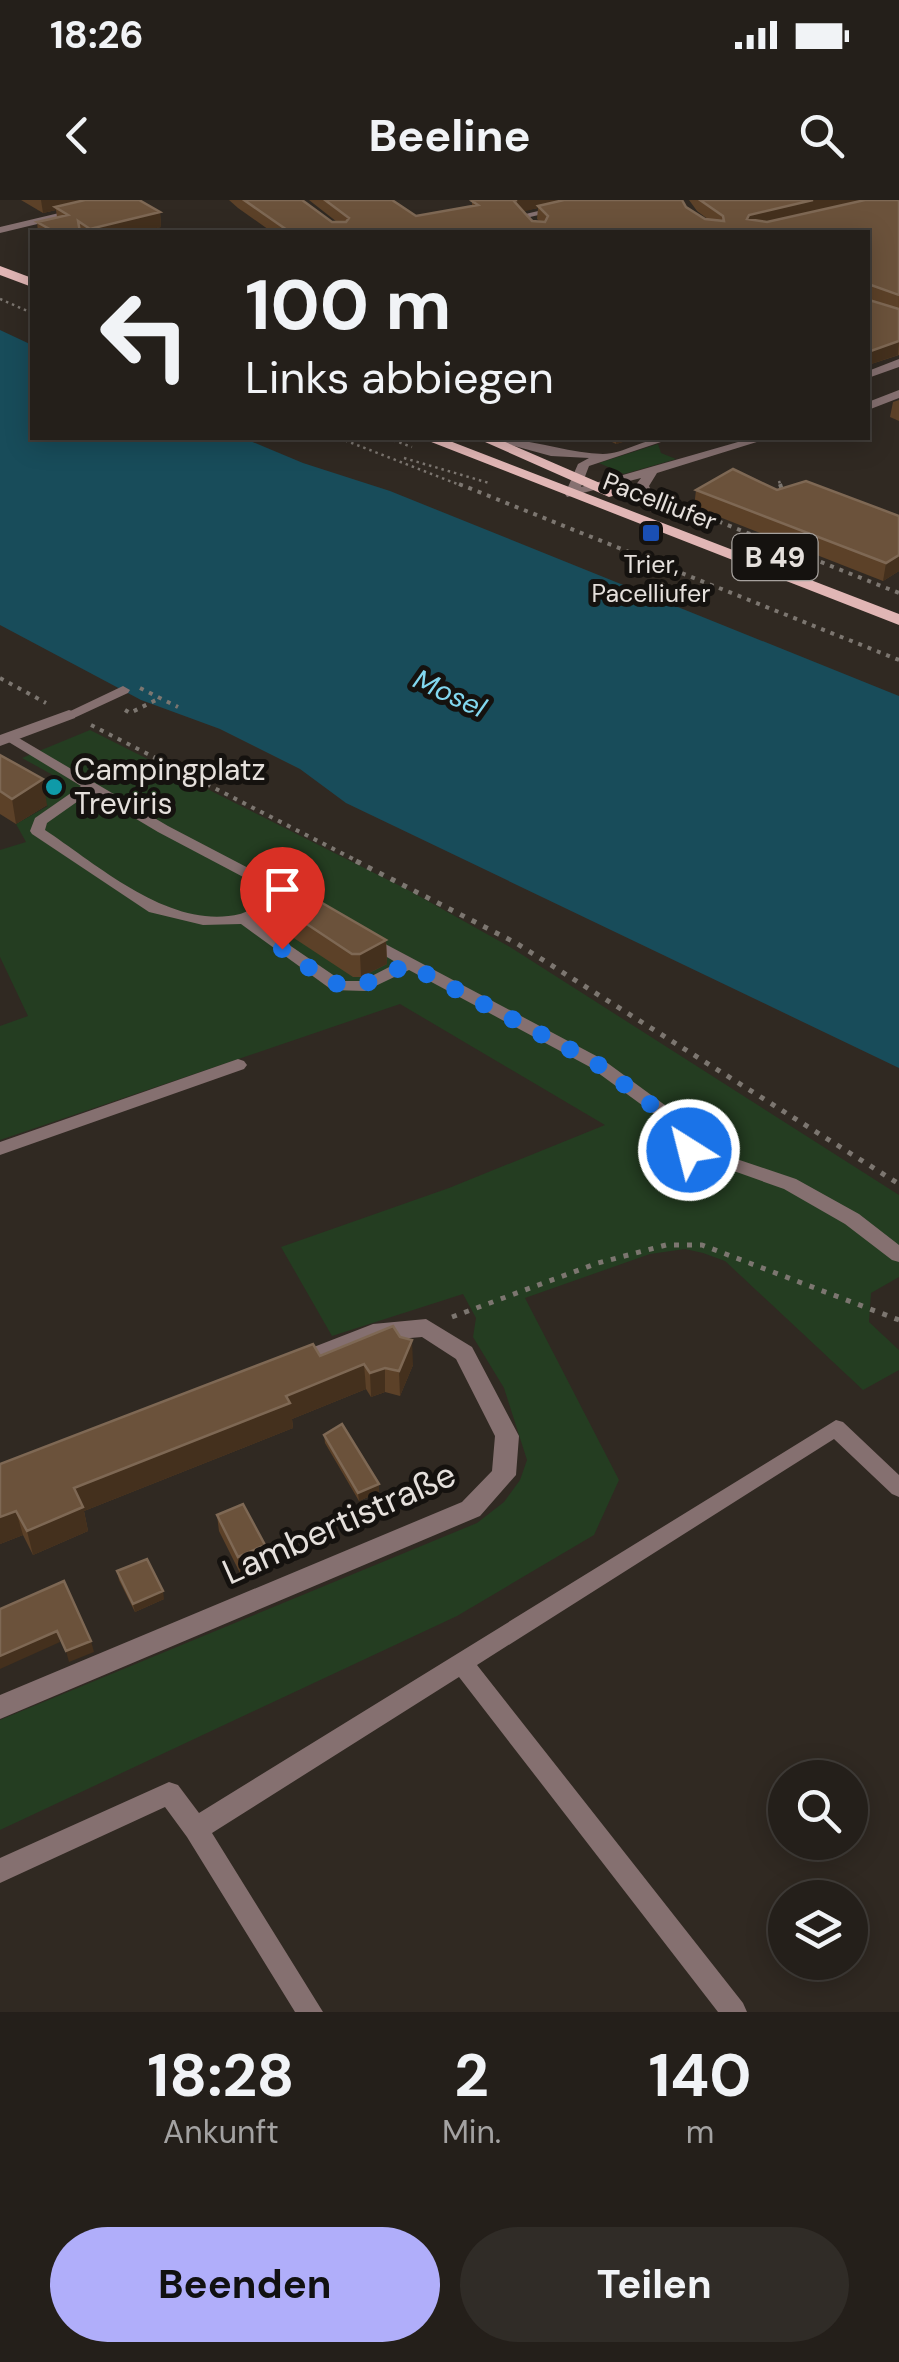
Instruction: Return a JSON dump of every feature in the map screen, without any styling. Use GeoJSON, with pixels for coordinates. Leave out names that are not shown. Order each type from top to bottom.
{"type":"FeatureCollection","features":[{"type":"Feature","properties":{"kind":"main road"},"geometry":{"type":"LineString","coordinates":[[0,258],[30,269]]}},
{"type":"Feature","properties":{"kind":"main road"},"geometry":{"type":"LineString","coordinates":[[0,270],[30,281]]}},
{"type":"Feature","properties":{"kind":"main road","name":"B 49"},"geometry":{"type":"LineString","coordinates":[[435,440],[574,486]]}},
{"type":"Feature","properties":{"kind":"main road","name":"B 49"},"geometry":{"type":"LineString","coordinates":[[492,440],[574,486]]}},
{"type":"Feature","properties":{"kind":"main road","name":"Pacelliufer"},"geometry":{"type":"LineString","coordinates":[[574,486],[600,486],[899,605]]}},
{"type":"Feature","properties":{"kind":"main road","name":"Pacelliufer"},"geometry":{"type":"LineString","coordinates":[[574,486],[899,620]]}},
{"type":"Feature","properties":{"kind":"street"},"geometry":{"type":"LineString","coordinates":[[538,230],[522,216],[599,200]]}},
{"type":"Feature","properties":{"kind":"street"},"geometry":{"type":"LineString","coordinates":[[870,374],[899,363]]}},
{"type":"Feature","properties":{"kind":"street"},"geometry":{"type":"LineString","coordinates":[[870,405],[899,394]]}},
{"type":"Feature","properties":{"kind":"street"},"geometry":{"type":"LineString","coordinates":[[497,440],[551,452],[602,455]]}},
{"type":"Feature","properties":{"kind":"street"},"geometry":{"type":"LineString","coordinates":[[574,486],[584,464],[602,455],[660,440]]}},
{"type":"Feature","properties":{"kind":"street"},"geometry":{"type":"LineString","coordinates":[[667,440],[664,446],[681,456],[698,458]]}},
{"type":"Feature","properties":{"kind":"street"},"geometry":{"type":"LineString","coordinates":[[600,486],[757,440]]}},
{"type":"Feature","properties":{"kind":"street"},"geometry":{"type":"LineString","coordinates":[[652,471],[642,486],[652,508]]}},
{"type":"Feature","properties":{"kind":"street"},"geometry":{"type":"LineString","coordinates":[[6,740],[69,715]]}},
{"type":"Feature","properties":{"kind":"street"},"geometry":{"type":"LineString","coordinates":[[280,1370],[373,1333],[426,1328]]}},
{"type":"Feature","properties":{"kind":"street","name":"Lambertistraße"},"geometry":{"type":"LineString","coordinates":[[0,1706],[471,1509],[504,1475],[508,1436],[464,1353],[426,1328]]}},
{"type":"Feature","properties":{"kind":"lane"},"geometry":{"type":"LineString","coordinates":[[0,230],[90,209]]}},
{"type":"Feature","properties":{"kind":"lane"},"geometry":{"type":"LineString","coordinates":[[69,715],[130,688]]}},
{"type":"Feature","properties":{"kind":"lane"},"geometry":{"type":"LineString","coordinates":[[6,740],[314,909]]}},
{"type":"Feature","properties":{"kind":"lane"},"geometry":{"type":"LineString","coordinates":[[88,786],[40,822],[37,832],[155,909],[203,920],[249,918],[274,900],[268,882]]}},
{"type":"Feature","properties":{"kind":"lane"},"geometry":{"type":"LineString","coordinates":[[249,918],[254,930],[338,986],[366,986],[407,964]]}},
{"type":"Feature","properties":{"kind":"lane"},"geometry":{"type":"LineString","coordinates":[[345,928],[596,1063],[666,1116],[689,1150],[790,1184],[852,1219],[899,1255]]}},
{"type":"Feature","properties":{"kind":"lane"},"geometry":{"type":"LineString","coordinates":[[0,1149],[238,1064]]}},
{"type":"Feature","properties":{"kind":"lane"},"geometry":{"type":"LineString","coordinates":[[196,1829],[836,1428],[899,1488]]}},
{"type":"Feature","properties":{"kind":"lane"},"geometry":{"type":"LineString","coordinates":[[461,1662],[734,2012]]}},
{"type":"Feature","properties":{"kind":"lane"},"geometry":{"type":"LineString","coordinates":[[0,1871],[169,1793],[196,1829],[310,2012]]}},
{"type":"Feature","properties":{"kind":"path"},"geometry":{"type":"LineString","coordinates":[[0,299],[30,311]]}},
{"type":"Feature","properties":{"kind":"path"},"geometry":{"type":"LineString","coordinates":[[345,440],[596,536],[899,660]]}},
{"type":"Feature","properties":{"kind":"path"},"geometry":{"type":"LineString","coordinates":[[778,481],[782,492],[794,502]]}},
{"type":"Feature","properties":{"kind":"path"},"geometry":{"type":"LineString","coordinates":[[642,486],[660,486],[667,500],[680,506],[899,593]]}},
{"type":"Feature","properties":{"kind":"path"},"geometry":{"type":"LineString","coordinates":[[596,536],[606,531]]}},
{"type":"Feature","properties":{"kind":"path"},"geometry":{"type":"LineString","coordinates":[[800,554],[812,546]]}},
{"type":"Feature","properties":{"kind":"path"},"geometry":{"type":"LineString","coordinates":[[0,678],[516,942],[899,1184]]}},
{"type":"Feature","properties":{"kind":"path"},"geometry":{"type":"LineString","coordinates":[[130,688],[178,707]]}},
{"type":"Feature","properties":{"kind":"path"},"geometry":{"type":"LineString","coordinates":[[130,713],[160,698]]}},
{"type":"Feature","properties":{"kind":"path"},"geometry":{"type":"LineString","coordinates":[[426,1328],[503,1296],[666,1245],[702,1245],[899,1320]]}},
{"type":"Feature","properties":{"kind":"green space"},"geometry":{"type":"Polygon","coordinates":[[[658,444],[661,453],[676,459],[624,474],[599,463],[658,444]]]}},
{"type":"Feature","properties":{"kind":"green space"},"geometry":{"type":"Polygon","coordinates":[[[90,730],[410,891],[510,947],[899,1195],[899,1277],[871,1293],[869,1322],[899,1350],[899,1370],[863,1390],[725,1261],[685,1249],[650,1254],[525,1298],[619,1480],[594,1535],[457,1616],[0,1830],[0,1720],[477,1523],[504,1502],[520,1480],[527,1460],[504,1388],[473,1337],[476,1318],[463,1294],[332,1336],[281,1247],[449,1188],[605,1125],[400,1004],[0,1140],[0,1026],[28,1016],[0,957],[0,850],[26,842],[16,824],[48,806],[29,793],[60,779],[22,758],[90,730]]]}},
{"type":"Feature","properties":{"kind":"water","name":"Mosel"},"geometry":{"type":"Polygon","coordinates":[[[0,330],[30,344],[30,440],[248,440],[303,463],[390,491],[899,696],[899,1068],[346,803],[300,769],[220,729],[141,700],[0,625],[0,330]]]}},
{"type":"Feature","properties":{"kind":"building"},"geometry":{"type":"Polygon","coordinates":[[[85,200],[139,200],[160,212],[90,229],[78,221],[80,230],[51,230],[37,222],[68,215],[55,207],[85,200]]]}},
{"type":"Feature","properties":{"kind":"building"},"geometry":{"type":"Polygon","coordinates":[[[244,200],[302,200],[332,222],[346,222],[349,218],[325,200],[392,200],[416,216],[478,205],[472,201],[476,200],[517,200],[514,201],[532,221],[545,222],[548,216],[538,206],[564,200],[682,200],[705,219],[724,221],[723,216],[700,200],[813,200],[749,215],[747,219],[767,222],[865,200],[899,200],[899,295],[870,286],[870,230],[287,230],[244,200]]]}},
{"type":"Feature","properties":{"kind":"building"},"geometry":{"type":"Polygon","coordinates":[[[870,300],[899,309],[899,341],[870,351],[870,300]]]}},
{"type":"Feature","properties":{"kind":"building"},"geometry":{"type":"Polygon","coordinates":[[[733,469],[777,490],[806,481],[899,516],[899,555],[886,563],[696,490],[733,469]]]}},
{"type":"Feature","properties":{"kind":"building"},"geometry":{"type":"Polygon","coordinates":[[[0,755],[43,779],[12,799],[0,791],[0,755]]]}},
{"type":"Feature","properties":{"kind":"building"},"geometry":{"type":"Polygon","coordinates":[[[286,882],[386,940],[360,954],[352,954],[266,897],[286,882]]]}},
{"type":"Feature","properties":{"kind":"building"},"geometry":{"type":"Polygon","coordinates":[[[393,1326],[400,1337],[412,1340],[399,1371],[385,1368],[370,1373],[364,1364],[286,1396],[290,1403],[74,1488],[83,1507],[27,1531],[16,1511],[0,1517],[0,1464],[313,1344],[320,1356],[393,1326]]]}},
{"type":"Feature","properties":{"kind":"building"},"geometry":{"type":"Polygon","coordinates":[[[342,1424],[379,1484],[358,1493],[324,1435],[342,1424]]]}},
{"type":"Feature","properties":{"kind":"building"},"geometry":{"type":"Polygon","coordinates":[[[243,1504],[265,1545],[238,1557],[217,1515],[243,1504]]]}},
{"type":"Feature","properties":{"kind":"building"},"geometry":{"type":"Polygon","coordinates":[[[147,1559],[163,1591],[133,1604],[117,1571],[147,1559]]]}},
{"type":"Feature","properties":{"kind":"building"},"geometry":{"type":"Polygon","coordinates":[[[64,1581],[91,1641],[66,1651],[57,1631],[0,1656],[0,1609],[64,1581]]]}},
{"type":"Feature","properties":{"kind":"place","name":"Trier, Pacelliufer"},"geometry":{"type":"Point","coordinates":[651,533]}},
{"type":"Feature","properties":{"kind":"place","name":"Campingplatz Treviris"},"geometry":{"type":"Point","coordinates":[54,787]}},
{"type":"Feature","properties":{"kind":"route"},"geometry":{"type":"LineString","coordinates":[[282,949],[338,986],[351,989],[366,986],[407,964],[596,1063],[646,1097],[666,1116],[689,1150]]}}]}
